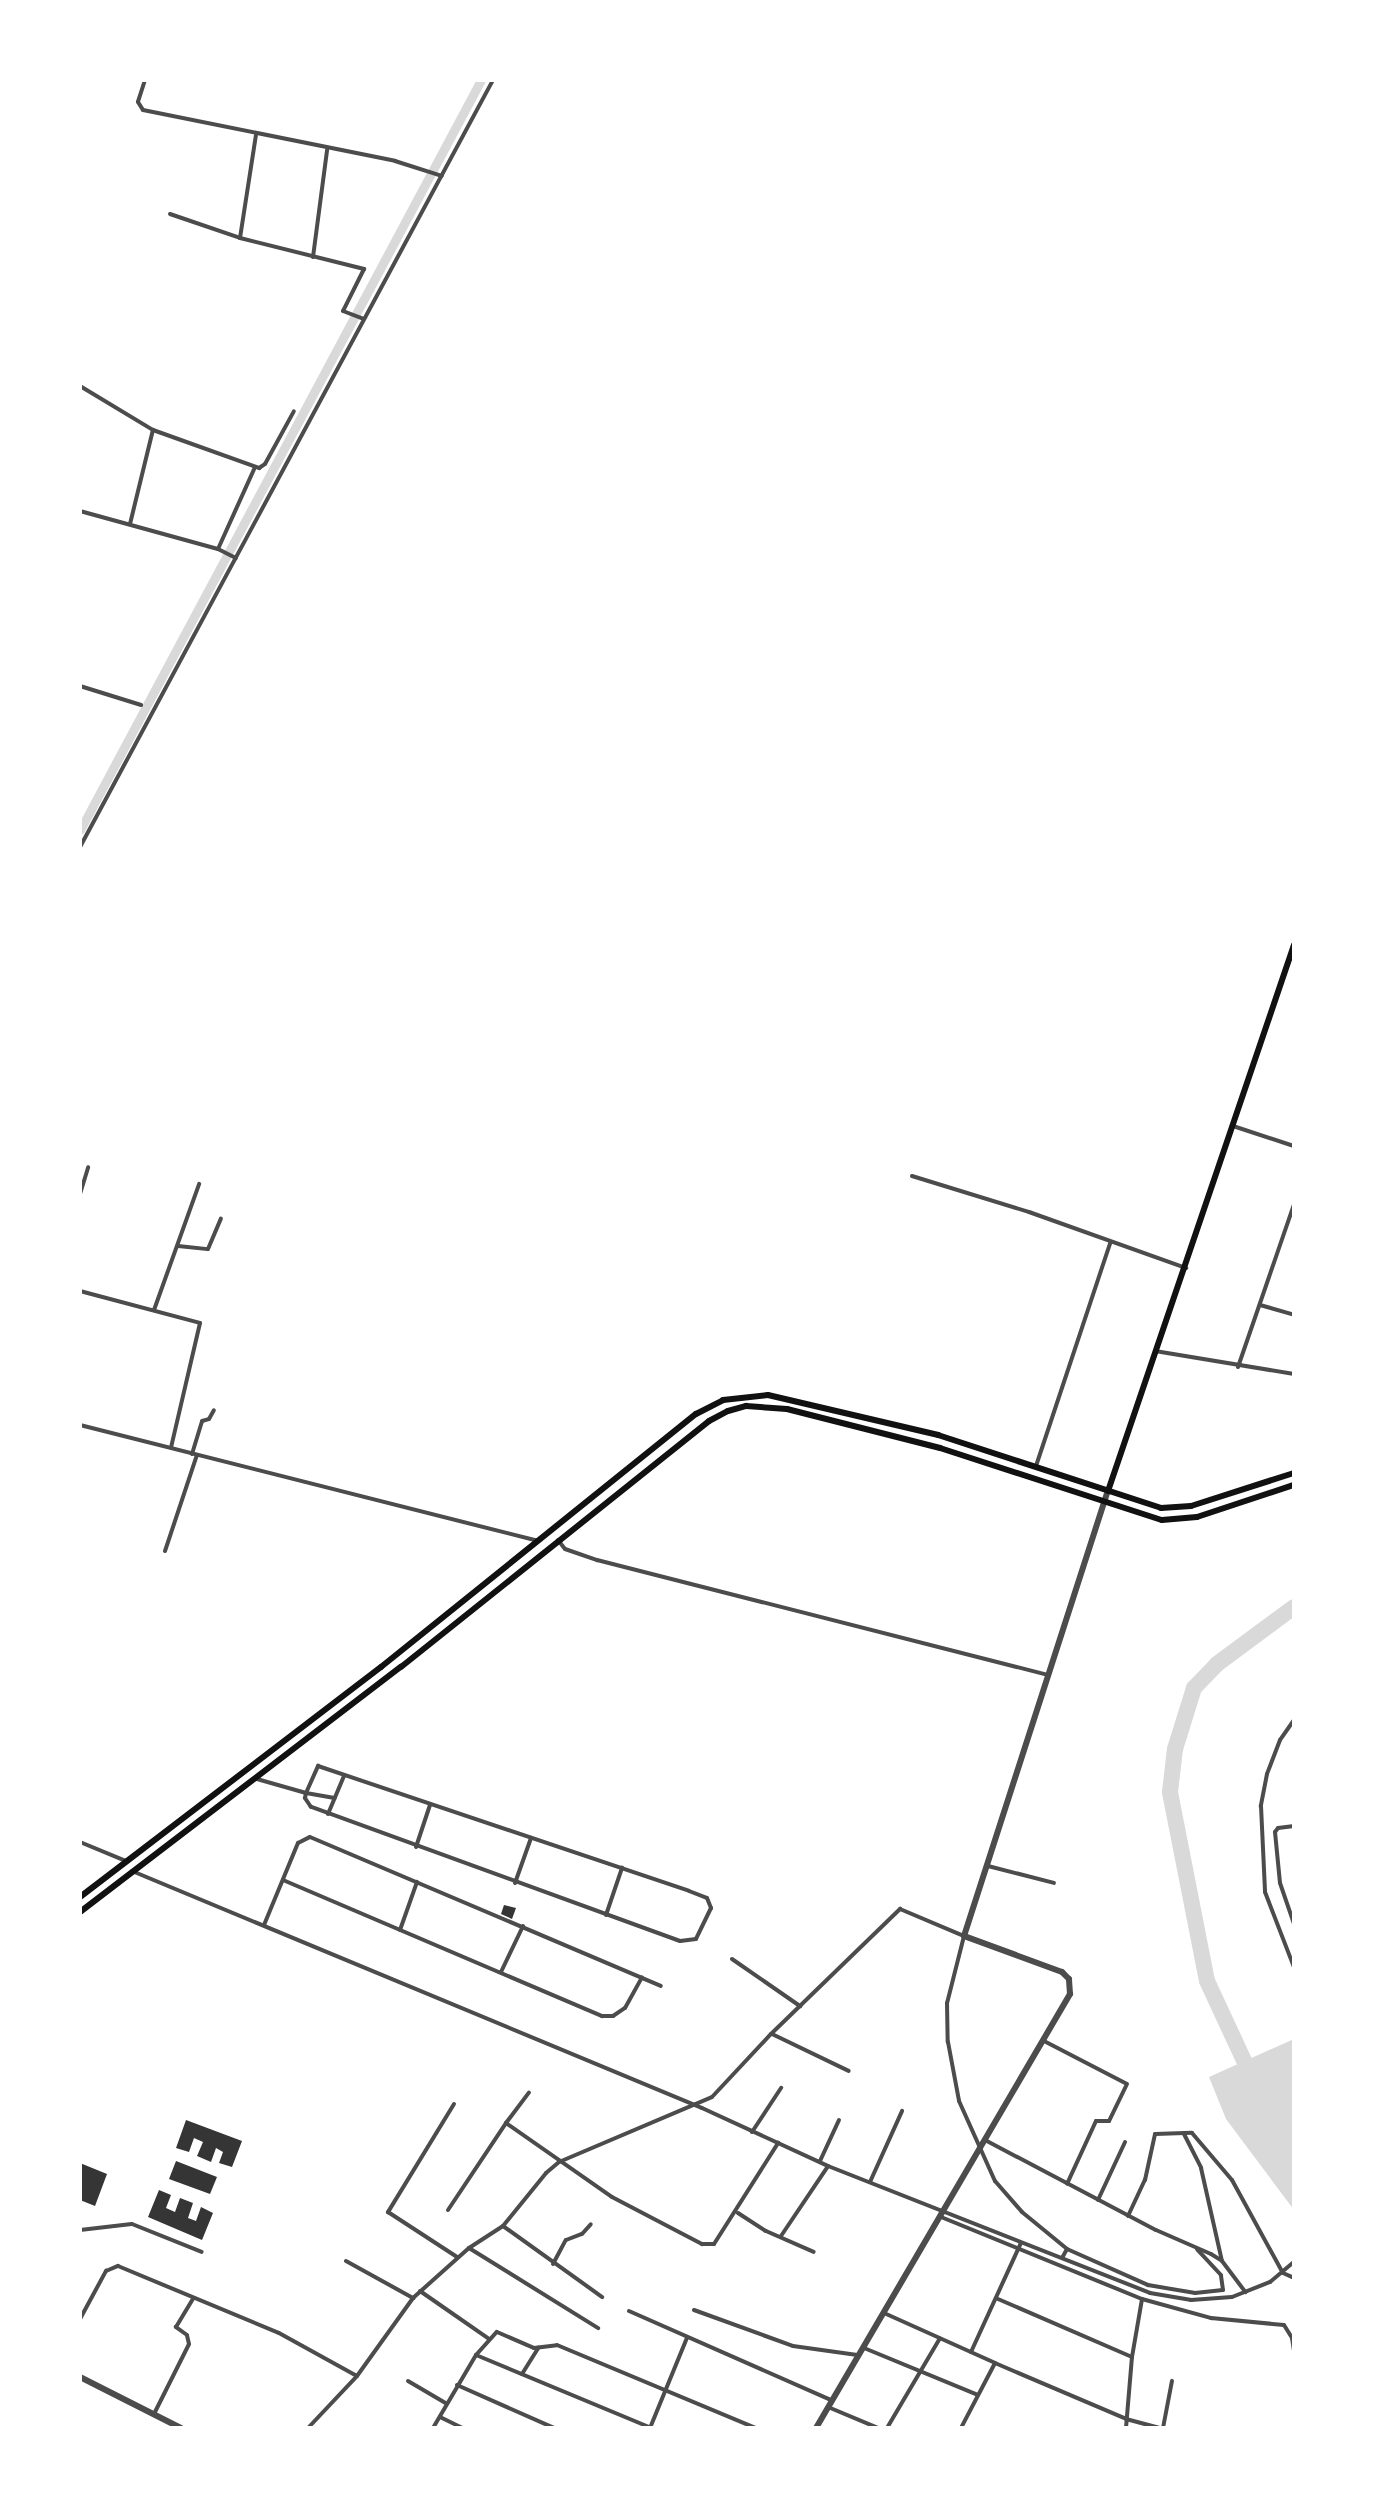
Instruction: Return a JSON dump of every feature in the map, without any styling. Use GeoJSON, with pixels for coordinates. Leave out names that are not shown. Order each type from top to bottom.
{"type":"FeatureCollection","features":[{"type":"Feature","properties":{"kind":"main road"},"geometry":{"type":"LineString","coordinates":[[1108,1491],[1291,966],[1294,945]]}},
{"type":"Feature","properties":{"kind":"main road"},"geometry":{"type":"LineString","coordinates":[[80,1897],[418,1637],[696,1414],[723,1400],[744,1395],[787,1398],[923,1432],[1175,1509],[1294,1473]]}},
{"type":"Feature","properties":{"kind":"main road"},"geometry":{"type":"LineString","coordinates":[[80,1912],[427,1646],[709,1421],[746,1406],[787,1409],[940,1448],[1162,1520],[1179,1520],[1294,1485]]}},
{"type":"Feature","properties":{"kind":"main road"},"geometry":{"type":"LineString","coordinates":[[418,1637],[427,1646]]}},
{"type":"Feature","properties":{"kind":"street"},"geometry":{"type":"LineString","coordinates":[[145,80],[138,102],[143,110],[424,169],[439,175]]}},
{"type":"Feature","properties":{"kind":"street"},"geometry":{"type":"LineString","coordinates":[[80,847],[439,175],[493,80]]}},
{"type":"Feature","properties":{"kind":"street"},"geometry":{"type":"LineString","coordinates":[[240,238],[256,135]]}},
{"type":"Feature","properties":{"kind":"street"},"geometry":{"type":"LineString","coordinates":[[313,257],[327,150]]}},
{"type":"Feature","properties":{"kind":"street"},"geometry":{"type":"LineString","coordinates":[[170,214],[240,238],[364,270],[344,312],[362,318]]}},
{"type":"Feature","properties":{"kind":"street"},"geometry":{"type":"LineString","coordinates":[[80,386],[153,430],[255,467],[265,464],[294,411]]}},
{"type":"Feature","properties":{"kind":"street"},"geometry":{"type":"LineString","coordinates":[[130,524],[153,430]]}},
{"type":"Feature","properties":{"kind":"street"},"geometry":{"type":"LineString","coordinates":[[220,549],[255,467]]}},
{"type":"Feature","properties":{"kind":"street"},"geometry":{"type":"LineString","coordinates":[[80,511],[220,549],[235,557]]}},
{"type":"Feature","properties":{"kind":"street"},"geometry":{"type":"LineString","coordinates":[[80,686],[141,705]]}},
{"type":"Feature","properties":{"kind":"street"},"geometry":{"type":"LineString","coordinates":[[1233,1126],[1294,1146]]}},
{"type":"Feature","properties":{"kind":"street"},"geometry":{"type":"LineString","coordinates":[[80,1194],[88,1167]]}},
{"type":"Feature","properties":{"kind":"street"},"geometry":{"type":"LineString","coordinates":[[912,1176],[1029,1212],[1186,1268]]}},
{"type":"Feature","properties":{"kind":"street"},"geometry":{"type":"LineString","coordinates":[[154,1310],[199,1184]]}},
{"type":"Feature","properties":{"kind":"street"},"geometry":{"type":"LineString","coordinates":[[1238,1367],[1294,1204]]}},
{"type":"Feature","properties":{"kind":"street"},"geometry":{"type":"LineString","coordinates":[[178,1246],[208,1249],[221,1219]]}},
{"type":"Feature","properties":{"kind":"street"},"geometry":{"type":"LineString","coordinates":[[1036,1466],[1110,1243]]}},
{"type":"Feature","properties":{"kind":"street"},"geometry":{"type":"LineString","coordinates":[[80,1291],[200,1323],[171,1448]]}},
{"type":"Feature","properties":{"kind":"street"},"geometry":{"type":"LineString","coordinates":[[1260,1305],[1294,1315]]}},
{"type":"Feature","properties":{"kind":"street"},"geometry":{"type":"LineString","coordinates":[[1155,1351],[1294,1374]]}},
{"type":"Feature","properties":{"kind":"street"},"geometry":{"type":"LineString","coordinates":[[165,1551],[202,1421],[209,1419],[214,1410]]}},
{"type":"Feature","properties":{"kind":"street"},"geometry":{"type":"LineString","coordinates":[[80,1425],[537,1541]]}},
{"type":"Feature","properties":{"kind":"street"},"geometry":{"type":"LineString","coordinates":[[1108,1491],[964,1936],[949,1988],[948,2042],[959,2101],[985,2165],[1007,2196],[1067,2249],[1148,2285],[1195,2293],[1223,2290],[1221,2275],[1194,2247]]}},
{"type":"Feature","properties":{"kind":"street"},"geometry":{"type":"LineString","coordinates":[[558,1540],[565,1549],[597,1560],[1050,1675]]}},
{"type":"Feature","properties":{"kind":"street"},"geometry":{"type":"LineString","coordinates":[[1294,1720],[1280,1740],[1267,1774],[1261,1806],[1265,1892],[1294,1967]]}},
{"type":"Feature","properties":{"kind":"street"},"geometry":{"type":"LineString","coordinates":[[316,1767],[707,1898],[711,1908],[696,1939],[685,1942],[328,1814],[311,1807],[306,1793],[316,1767]]}},
{"type":"Feature","properties":{"kind":"street"},"geometry":{"type":"LineString","coordinates":[[328,1814],[344,1776]]}},
{"type":"Feature","properties":{"kind":"street"},"geometry":{"type":"LineString","coordinates":[[254,1778],[335,1798]]}},
{"type":"Feature","properties":{"kind":"street"},"geometry":{"type":"LineString","coordinates":[[416,1847],[430,1805]]}},
{"type":"Feature","properties":{"kind":"street"},"geometry":{"type":"LineString","coordinates":[[1294,1826],[1278,1828],[1275,1832],[1280,1883],[1294,1924]]}},
{"type":"Feature","properties":{"kind":"street"},"geometry":{"type":"LineString","coordinates":[[264,1925],[298,1843],[310,1837],[661,1986]]}},
{"type":"Feature","properties":{"kind":"street"},"geometry":{"type":"LineString","coordinates":[[515,1883],[531,1838]]}},
{"type":"Feature","properties":{"kind":"street"},"geometry":{"type":"LineString","coordinates":[[80,1842],[128,1862]]}},
{"type":"Feature","properties":{"kind":"street"},"geometry":{"type":"LineString","coordinates":[[988,1866],[1054,1883]]}},
{"type":"Feature","properties":{"kind":"street"},"geometry":{"type":"LineString","coordinates":[[606,1915],[622,1868]]}},
{"type":"Feature","properties":{"kind":"street"},"geometry":{"type":"LineString","coordinates":[[132,1871],[693,2105],[1018,2250],[1142,2299],[1211,2318],[1284,2325],[1292,2338],[1294,2351]]}},
{"type":"Feature","properties":{"kind":"street"},"geometry":{"type":"LineString","coordinates":[[283,1880],[602,2016],[613,2016],[625,2008],[642,1977]]}},
{"type":"Feature","properties":{"kind":"street"},"geometry":{"type":"LineString","coordinates":[[400,1930],[417,1882]]}},
{"type":"Feature","properties":{"kind":"street"},"geometry":{"type":"LineString","coordinates":[[308,2428],[357,2376],[413,2298],[457,2257],[503,2226],[559,2162],[717,2093],[771,2034],[900,1909],[1066,1975],[1070,1994],[816,2428]]}},
{"type":"Feature","properties":{"kind":"street"},"geometry":{"type":"LineString","coordinates":[[501,1972],[523,1926]]}},
{"type":"Feature","properties":{"kind":"street"},"geometry":{"type":"LineString","coordinates":[[732,1959],[800,2006]]}},
{"type":"Feature","properties":{"kind":"street"},"geometry":{"type":"LineString","coordinates":[[771,2034],[849,2071]]}},
{"type":"Feature","properties":{"kind":"street"},"geometry":{"type":"LineString","coordinates":[[1044,2041],[1127,2084],[1109,2121],[1096,2121],[1067,2184]]}},
{"type":"Feature","properties":{"kind":"street"},"geometry":{"type":"LineString","coordinates":[[752,2132],[781,2088]]}},
{"type":"Feature","properties":{"kind":"street"},"geometry":{"type":"LineString","coordinates":[[448,2210],[529,2093]]}},
{"type":"Feature","properties":{"kind":"street"},"geometry":{"type":"LineString","coordinates":[[454,2104],[388,2212],[457,2257]]}},
{"type":"Feature","properties":{"kind":"street"},"geometry":{"type":"LineString","coordinates":[[870,2182],[902,2111]]}},
{"type":"Feature","properties":{"kind":"street"},"geometry":{"type":"LineString","coordinates":[[819,2162],[839,2120]]}},
{"type":"Feature","properties":{"kind":"street"},"geometry":{"type":"LineString","coordinates":[[506,2123],[612,2197],[702,2244],[718,2241],[778,2143]]}},
{"type":"Feature","properties":{"kind":"street"},"geometry":{"type":"LineString","coordinates":[[1184,2133],[1201,2168],[1222,2261],[1245,2292]]}},
{"type":"Feature","properties":{"kind":"street"},"geometry":{"type":"LineString","coordinates":[[1128,2216],[1145,2180],[1155,2134],[1193,2134],[1232,2180],[1283,2273],[1294,2278]]}},
{"type":"Feature","properties":{"kind":"street"},"geometry":{"type":"LineString","coordinates":[[985,2140],[1128,2216],[1222,2261]]}},
{"type":"Feature","properties":{"kind":"street"},"geometry":{"type":"LineString","coordinates":[[1098,2200],[1125,2142]]}},
{"type":"Feature","properties":{"kind":"street"},"geometry":{"type":"LineString","coordinates":[[781,2236],[828,2166]]}},
{"type":"Feature","properties":{"kind":"street"},"geometry":{"type":"LineString","coordinates":[[738,2212],[814,2252]]}},
{"type":"Feature","properties":{"kind":"street"},"geometry":{"type":"LineString","coordinates":[[942,2215],[1146,2292],[1173,2297],[1220,2299],[1245,2292],[1283,2273],[1294,2262]]}},
{"type":"Feature","properties":{"kind":"street"},"geometry":{"type":"LineString","coordinates":[[80,2230],[132,2224],[202,2252]]}},
{"type":"Feature","properties":{"kind":"street"},"geometry":{"type":"LineString","coordinates":[[553,2264],[566,2240],[582,2234],[591,2224]]}},
{"type":"Feature","properties":{"kind":"street"},"geometry":{"type":"LineString","coordinates":[[503,2226],[602,2297]]}},
{"type":"Feature","properties":{"kind":"street"},"geometry":{"type":"LineString","coordinates":[[971,2352],[998,2299],[1021,2243]]}},
{"type":"Feature","properties":{"kind":"street"},"geometry":{"type":"LineString","coordinates":[[469,2248],[598,2328]]}},
{"type":"Feature","properties":{"kind":"street"},"geometry":{"type":"LineString","coordinates":[[1062,2258],[1067,2249]]}},
{"type":"Feature","properties":{"kind":"street"},"geometry":{"type":"LineString","coordinates":[[346,2261],[413,2298]]}},
{"type":"Feature","properties":{"kind":"street"},"geometry":{"type":"LineString","coordinates":[[80,2319],[106,2271],[113,2266],[279,2333],[357,2376]]}},
{"type":"Feature","properties":{"kind":"street"},"geometry":{"type":"LineString","coordinates":[[420,2291],[489,2339]]}},
{"type":"Feature","properties":{"kind":"street"},"geometry":{"type":"LineString","coordinates":[[154,2414],[189,2344],[187,2335],[176,2327],[193,2299]]}},
{"type":"Feature","properties":{"kind":"street"},"geometry":{"type":"LineString","coordinates":[[998,2299],[1132,2357]]}},
{"type":"Feature","properties":{"kind":"street"},"geometry":{"type":"LineString","coordinates":[[1126,2428],[1132,2357],[1142,2299]]}},
{"type":"Feature","properties":{"kind":"street"},"geometry":{"type":"LineString","coordinates":[[694,2310],[793,2346],[857,2355]]}},
{"type":"Feature","properties":{"kind":"street"},"geometry":{"type":"LineString","coordinates":[[629,2311],[878,2428]]}},
{"type":"Feature","properties":{"kind":"street"},"geometry":{"type":"LineString","coordinates":[[884,2313],[1126,2419],[1161,2428],[1172,2381]]}},
{"type":"Feature","properties":{"kind":"street"},"geometry":{"type":"LineString","coordinates":[[433,2428],[476,2355],[489,2339],[501,2332],[538,2348],[557,2345],[755,2428]]}},
{"type":"Feature","properties":{"kind":"street"},"geometry":{"type":"LineString","coordinates":[[476,2355],[650,2428],[687,2337]]}},
{"type":"Feature","properties":{"kind":"street"},"geometry":{"type":"LineString","coordinates":[[887,2428],[940,2338]]}},
{"type":"Feature","properties":{"kind":"street"},"geometry":{"type":"LineString","coordinates":[[522,2374],[538,2348]]}},
{"type":"Feature","properties":{"kind":"street"},"geometry":{"type":"LineString","coordinates":[[862,2348],[978,2395]]}},
{"type":"Feature","properties":{"kind":"street"},"geometry":{"type":"LineString","coordinates":[[961,2428],[995,2363]]}},
{"type":"Feature","properties":{"kind":"street"},"geometry":{"type":"LineString","coordinates":[[80,2377],[181,2428]]}},
{"type":"Feature","properties":{"kind":"street"},"geometry":{"type":"LineString","coordinates":[[408,2381],[447,2404]]}},
{"type":"Feature","properties":{"kind":"street"},"geometry":{"type":"LineString","coordinates":[[457,2385],[554,2428]]}},
{"type":"Feature","properties":{"kind":"street"},"geometry":{"type":"LineString","coordinates":[[439,2417],[463,2428]]}},
{"type":"Feature","properties":{"kind":"shaded area"},"geometry":{"type":"Polygon","coordinates":[[[1294,2039],[1294,2210],[1226,2119],[1209,2077],[1294,2039]]]}},
{"type":"Feature","properties":{"kind":"building"},"geometry":{"type":"Polygon","coordinates":[[[504,1905],[516,1908],[512,1919],[501,1914],[504,1905]]]}},
{"type":"Feature","properties":{"kind":"building"},"geometry":{"type":"Polygon","coordinates":[[[186,2120],[242,2141],[232,2167],[219,2163],[223,2152],[216,2148],[211,2162],[197,2156],[203,2142],[194,2138],[189,2152],[176,2148],[186,2120]]]}},
{"type":"Feature","properties":{"kind":"building"},"geometry":{"type":"Polygon","coordinates":[[[176,2161],[217,2177],[210,2194],[169,2179],[176,2161]]]}},
{"type":"Feature","properties":{"kind":"building"},"geometry":{"type":"Polygon","coordinates":[[[80,2163],[107,2174],[95,2206],[80,2200],[80,2163]]]}},
{"type":"Feature","properties":{"kind":"building"},"geometry":{"type":"Polygon","coordinates":[[[159,2190],[171,2195],[166,2208],[175,2212],[180,2198],[193,2203],[188,2218],[196,2221],[201,2207],[213,2213],[202,2240],[148,2217],[159,2190]]]}},
{"type":"Feature","properties":{"kind":"waterway"},"geometry":{"type":"LineString","coordinates":[[80,830],[481,80]]}},
{"type":"Feature","properties":{"kind":"waterway"},"geometry":{"type":"LineString","coordinates":[[1253,2080],[1207,1981],[1170,1792],[1175,1749],[1194,1688],[1217,1664],[1294,1607]]}}]}
